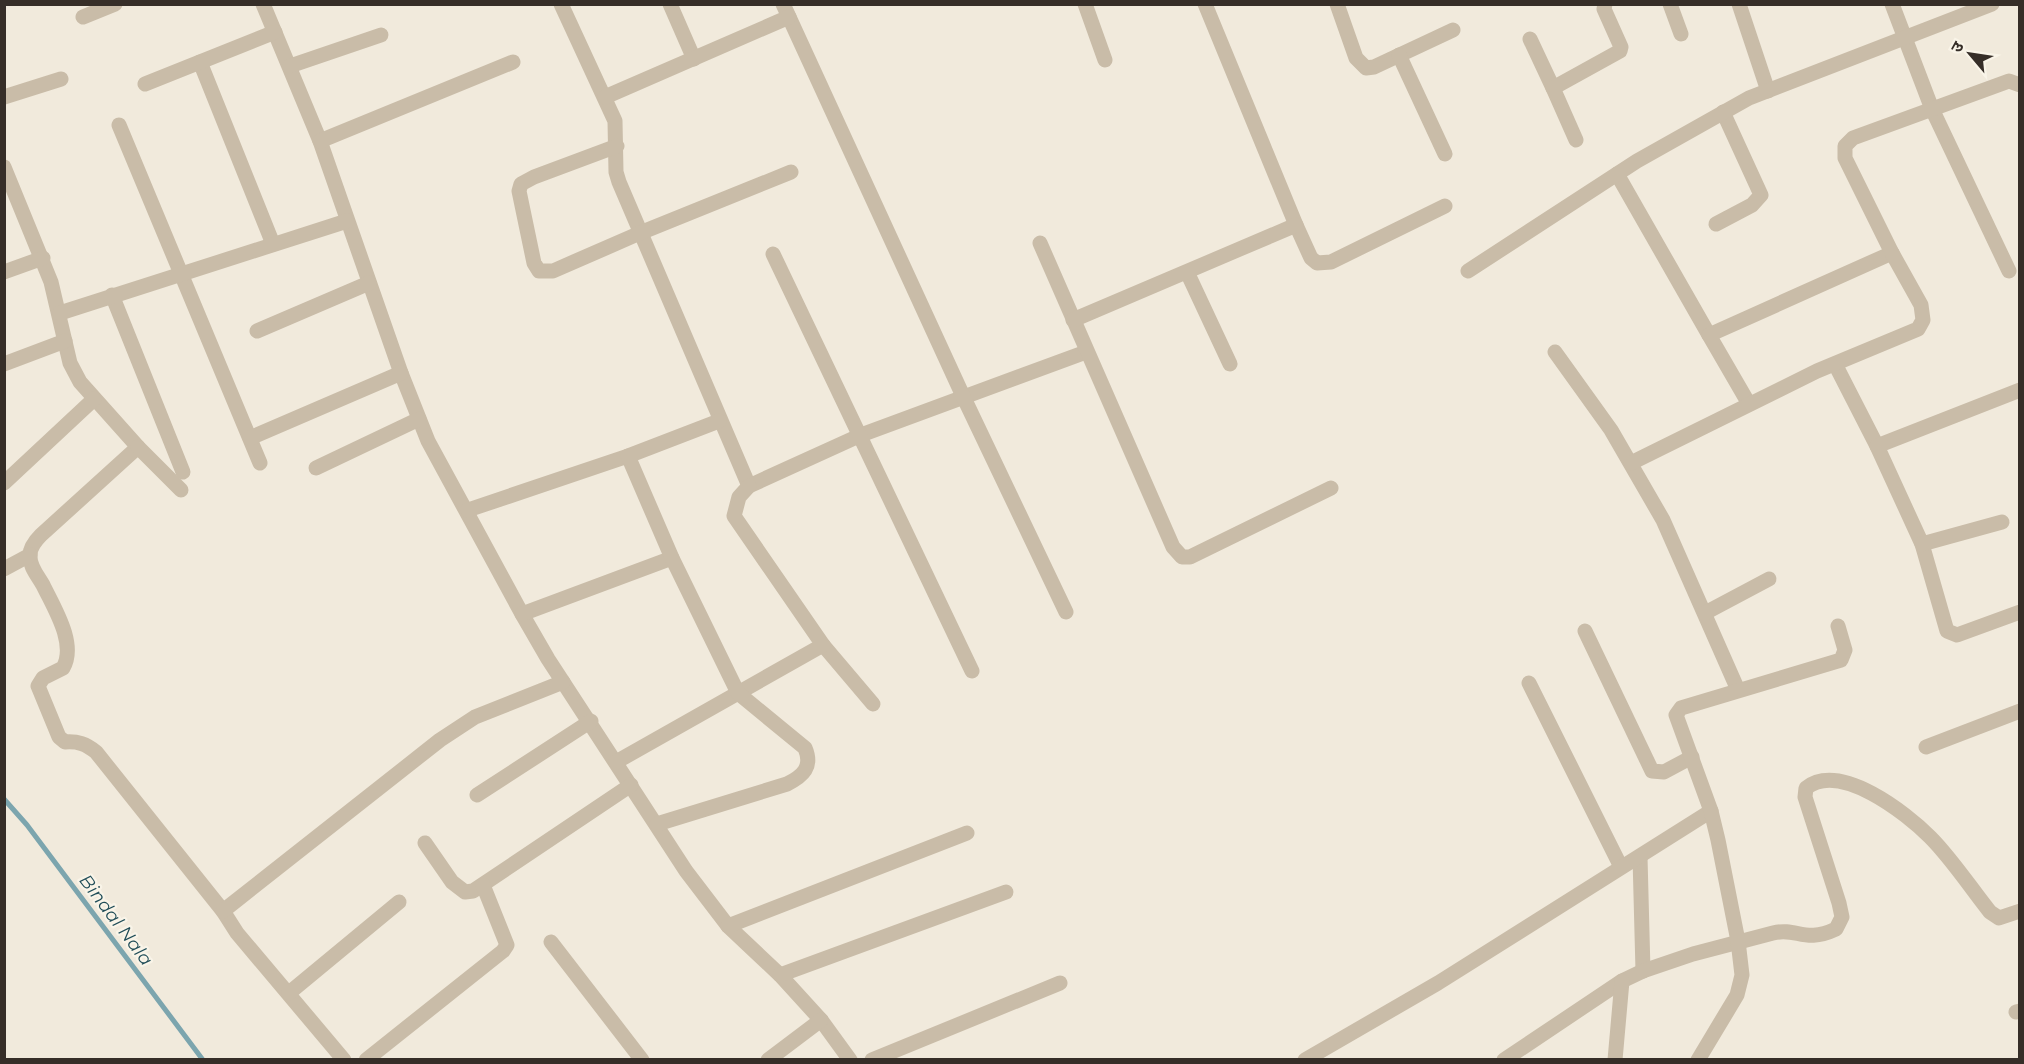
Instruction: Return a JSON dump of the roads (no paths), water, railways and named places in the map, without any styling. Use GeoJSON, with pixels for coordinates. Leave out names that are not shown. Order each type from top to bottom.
{"type":"FeatureCollection","features":[{"type":"Feature","properties":{"kind":"street"},"geometry":{"type":"LineString","coordinates":[[83,16],[115,4]]}},
{"type":"Feature","properties":{"kind":"street"},"geometry":{"type":"LineString","coordinates":[[263,4],[320,141],[346,221],[419,419],[445,473],[468,510],[522,614],[563,682],[591,721],[686,871],[728,926],[780,975],[821,1020],[850,1059]]}},
{"type":"Feature","properties":{"kind":"street"},"geometry":{"type":"LineString","coordinates":[[561,4],[615,121],[616,172],[719,421],[749,486]]}},
{"type":"Feature","properties":{"kind":"street"},"geometry":{"type":"LineString","coordinates":[[670,4],[694,59]]}},
{"type":"Feature","properties":{"kind":"street"},"geometry":{"type":"LineString","coordinates":[[1085,4],[1105,60]]}},
{"type":"Feature","properties":{"kind":"street"},"geometry":{"type":"LineString","coordinates":[[1205,4],[1311,258],[1317,263],[1325,264],[1445,206]]}},
{"type":"Feature","properties":{"kind":"street"},"geometry":{"type":"LineString","coordinates":[[1337,4],[1359,64],[1366,68],[1374,67],[1453,30]]}},
{"type":"Feature","properties":{"kind":"street"},"geometry":{"type":"LineString","coordinates":[[1552,88],[1620,51],[1621,46],[1604,9],[1605,4]]}},
{"type":"Feature","properties":{"kind":"street"},"geometry":{"type":"LineString","coordinates":[[1670,4],[1682,34]]}},
{"type":"Feature","properties":{"kind":"street"},"geometry":{"type":"LineString","coordinates":[[1739,4],[1768,91]]}},
{"type":"Feature","properties":{"kind":"street"},"geometry":{"type":"LineString","coordinates":[[1892,4],[1932,109],[2009,271]]}},
{"type":"Feature","properties":{"kind":"street"},"geometry":{"type":"LineString","coordinates":[[1468,271],[1617,174],[1723,112],[1768,91],[1992,4]]}},
{"type":"Feature","properties":{"kind":"street"},"geometry":{"type":"LineString","coordinates":[[605,97],[694,59],[786,11],[963,396],[1066,612]]}},
{"type":"Feature","properties":{"kind":"street"},"geometry":{"type":"LineString","coordinates":[[145,84],[275,33]]}},
{"type":"Feature","properties":{"kind":"street"},"geometry":{"type":"LineString","coordinates":[[290,66],[381,35]]}},
{"type":"Feature","properties":{"kind":"street"},"geometry":{"type":"LineString","coordinates":[[1530,39],[1576,140]]}},
{"type":"Feature","properties":{"kind":"street"},"geometry":{"type":"LineString","coordinates":[[1399,56],[1445,154]]}},
{"type":"Feature","properties":{"kind":"street"},"geometry":{"type":"LineString","coordinates":[[200,62],[273,244]]}},
{"type":"Feature","properties":{"kind":"street"},"geometry":{"type":"LineString","coordinates":[[320,141],[513,62]]}},
{"type":"Feature","properties":{"kind":"street"},"geometry":{"type":"LineString","coordinates":[[4,97],[62,79]]}},
{"type":"Feature","properties":{"kind":"street"},"geometry":{"type":"LineString","coordinates":[[1631,463],[1749,404],[1918,329],[1922,324],[1921,304],[1892,253],[1844,151],[1848,142],[1853,138],[2009,81],[2019,85]]}},
{"type":"Feature","properties":{"kind":"street"},"geometry":{"type":"LineString","coordinates":[[1716,224],[1752,206],[1761,195],[1723,112]]}},
{"type":"Feature","properties":{"kind":"street"},"geometry":{"type":"LineString","coordinates":[[119,125],[260,463]]}},
{"type":"Feature","properties":{"kind":"street"},"geometry":{"type":"LineString","coordinates":[[617,146],[521,184],[519,190],[534,263],[539,271],[553,271],[640,232],[791,172]]}},
{"type":"Feature","properties":{"kind":"street"},"geometry":{"type":"LineString","coordinates":[[4,167],[43,258],[75,373],[94,399],[181,490]]}},
{"type":"Feature","properties":{"kind":"street"},"geometry":{"type":"LineString","coordinates":[[1617,174],[1749,404]]}},
{"type":"Feature","properties":{"kind":"street"},"geometry":{"type":"LineString","coordinates":[[60,313],[346,221]]}},
{"type":"Feature","properties":{"kind":"street"},"geometry":{"type":"LineString","coordinates":[[1073,320],[1296,225]]}},
{"type":"Feature","properties":{"kind":"street"},"geometry":{"type":"LineString","coordinates":[[1040,243],[1173,547],[1182,557],[1190,557],[1331,488]]}},
{"type":"Feature","properties":{"kind":"street"},"geometry":{"type":"LineString","coordinates":[[1709,335],[1892,253]]}},
{"type":"Feature","properties":{"kind":"street"},"geometry":{"type":"LineString","coordinates":[[773,254],[972,671]]}},
{"type":"Feature","properties":{"kind":"street"},"geometry":{"type":"LineString","coordinates":[[4,272],[43,258]]}},
{"type":"Feature","properties":{"kind":"street"},"geometry":{"type":"LineString","coordinates":[[1187,272],[1230,364]]}},
{"type":"Feature","properties":{"kind":"street"},"geometry":{"type":"LineString","coordinates":[[257,331],[369,283]]}},
{"type":"Feature","properties":{"kind":"street"},"geometry":{"type":"LineString","coordinates":[[112,295],[183,472]]}},
{"type":"Feature","properties":{"kind":"street"},"geometry":{"type":"LineString","coordinates":[[4,364],[65,341]]}},
{"type":"Feature","properties":{"kind":"street"},"geometry":{"type":"LineString","coordinates":[[873,704],[824,645],[734,516],[739,497],[749,486],[861,435],[1086,352]]}},
{"type":"Feature","properties":{"kind":"street"},"geometry":{"type":"LineString","coordinates":[[1555,352],[1597,409],[1663,520],[1738,690]]}},
{"type":"Feature","properties":{"kind":"street"},"geometry":{"type":"LineString","coordinates":[[1835,364],[1877,446],[1922,544],[1949,634],[1957,635],[2019,612]]}},
{"type":"Feature","properties":{"kind":"street"},"geometry":{"type":"LineString","coordinates":[[250,438],[401,373]]}},
{"type":"Feature","properties":{"kind":"street"},"geometry":{"type":"LineString","coordinates":[[1877,446],[2019,390]]}},
{"type":"Feature","properties":{"kind":"street"},"geometry":{"type":"LineString","coordinates":[[4,483],[94,399]]}},
{"type":"Feature","properties":{"kind":"street"},"geometry":{"type":"LineString","coordinates":[[316,468],[419,419]]}},
{"type":"Feature","properties":{"kind":"street"},"geometry":{"type":"LineString","coordinates":[[468,510],[628,456],[719,421]]}},
{"type":"Feature","properties":{"kind":"street"},"geometry":{"type":"LineString","coordinates":[[4,569],[30,555],[41,535],[138,447]]}},
{"type":"Feature","properties":{"kind":"street"},"geometry":{"type":"LineString","coordinates":[[628,456],[672,558],[738,693],[805,748],[808,757],[802,776],[787,784],[657,824]]}},
{"type":"Feature","properties":{"kind":"street"},"geometry":{"type":"LineString","coordinates":[[1922,544],[2002,522]]}},
{"type":"Feature","properties":{"kind":"street"},"geometry":{"type":"LineString","coordinates":[[30,555],[33,569],[62,628],[69,651],[63,668],[43,678],[38,686],[60,737],[65,742],[76,741],[87,745],[96,752],[223,911],[237,933],[344,1059]]}},
{"type":"Feature","properties":{"kind":"street"},"geometry":{"type":"LineString","coordinates":[[522,614],[672,558]]}},
{"type":"Feature","properties":{"kind":"street"},"geometry":{"type":"LineString","coordinates":[[1705,613],[1769,579]]}},
{"type":"Feature","properties":{"kind":"street"},"geometry":{"type":"LineString","coordinates":[[1698,1059],[1740,988],[1742,975],[1738,941],[1711,811],[1676,718],[1677,712],[1681,708],[1841,660],[1845,650],[1838,626]]}},
{"type":"Feature","properties":{"kind":"street"},"geometry":{"type":"LineString","coordinates":[[1585,631],[1652,771],[1664,772],[1692,757]]}},
{"type":"Feature","properties":{"kind":"street"},"geometry":{"type":"LineString","coordinates":[[616,762],[824,645]]}},
{"type":"Feature","properties":{"kind":"street"},"geometry":{"type":"LineString","coordinates":[[223,911],[440,740],[475,717],[563,682]]}},
{"type":"Feature","properties":{"kind":"street"},"geometry":{"type":"LineString","coordinates":[[1530,683],[1621,867]]}},
{"type":"Feature","properties":{"kind":"street"},"geometry":{"type":"LineString","coordinates":[[1926,747],[2019,711]]}},
{"type":"Feature","properties":{"kind":"street"},"geometry":{"type":"LineString","coordinates":[[477,795],[591,721]]}},
{"type":"Feature","properties":{"kind":"street"},"geometry":{"type":"LineString","coordinates":[[1504,1059],[1622,981],[1643,971],[1738,941],[1778,932],[1814,936],[1828,932],[1840,924],[1842,917],[1839,903],[1805,797],[1806,788],[1819,781],[1845,782],[1880,798],[1930,837],[1989,912],[1999,918],[2019,910]]}},
{"type":"Feature","properties":{"kind":"street"},"geometry":{"type":"LineString","coordinates":[[424,843],[458,888],[465,892],[483,885],[632,785]]}},
{"type":"Feature","properties":{"kind":"street"},"geometry":{"type":"LineString","coordinates":[[1305,1059],[1438,983],[1711,811]]}},
{"type":"Feature","properties":{"kind":"street"},"geometry":{"type":"LineString","coordinates":[[728,926],[967,833]]}},
{"type":"Feature","properties":{"kind":"street"},"geometry":{"type":"LineString","coordinates":[[1640,856],[1643,971]]}},
{"type":"Feature","properties":{"kind":"street"},"geometry":{"type":"LineString","coordinates":[[366,1059],[503,951],[507,945],[504,935],[483,885]]}},
{"type":"Feature","properties":{"kind":"street"},"geometry":{"type":"LineString","coordinates":[[780,975],[1006,892]]}},
{"type":"Feature","properties":{"kind":"street"},"geometry":{"type":"LineString","coordinates":[[289,993],[399,902]]}},
{"type":"Feature","properties":{"kind":"street"},"geometry":{"type":"LineString","coordinates":[[551,942],[642,1059]]}},
{"type":"Feature","properties":{"kind":"street"},"geometry":{"type":"LineString","coordinates":[[1615,1059],[1622,981]]}},
{"type":"Feature","properties":{"kind":"street"},"geometry":{"type":"LineString","coordinates":[[872,1059],[1060,983]]}},
{"type":"Feature","properties":{"kind":"street"},"geometry":{"type":"LineString","coordinates":[[768,1059],[821,1020]]}},
{"type":"Feature","properties":{"kind":"waterway","name":"Bindal Nala"},"geometry":{"type":"LineString","coordinates":[[4,799],[27,825],[203,1060]]}}]}
